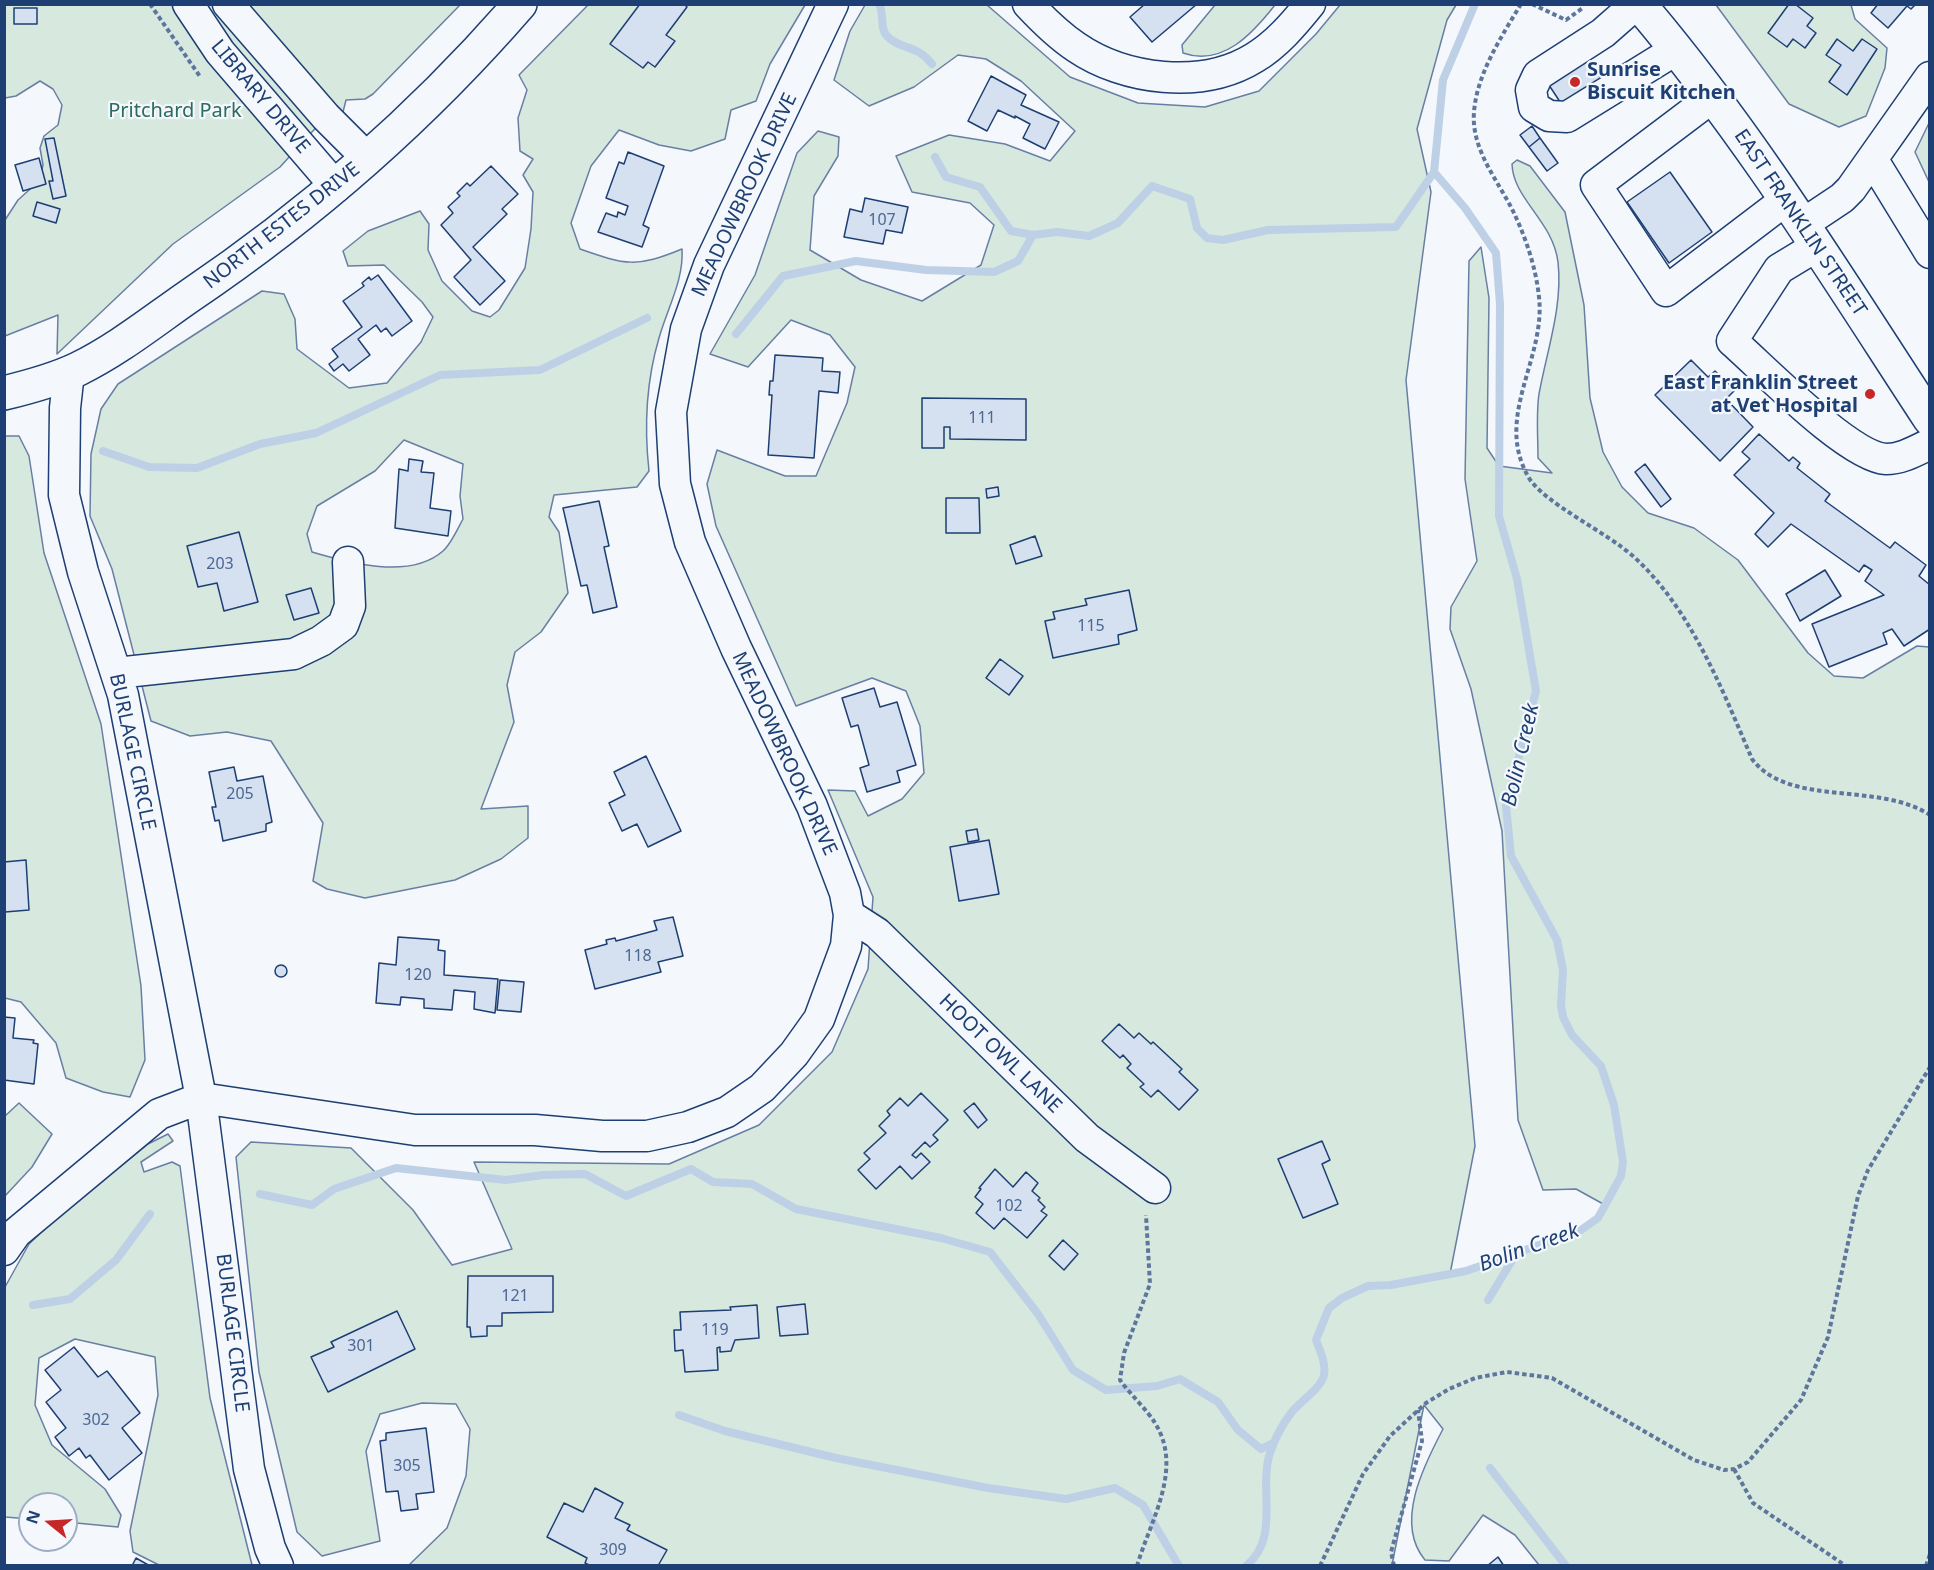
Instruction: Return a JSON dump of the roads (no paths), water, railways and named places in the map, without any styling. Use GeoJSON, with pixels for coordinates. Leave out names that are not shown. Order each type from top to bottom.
{"type":"FeatureCollection","features":[{"type":"Feature","properties":{"kind":"main road","name":"NORTH ESTES DRIVE"},"geometry":{"type":"LineString","coordinates":[[4,393],[69,372],[102,356],[209,283],[336,187],[368,159],[477,53],[520,4]]}},
{"type":"Feature","properties":{"kind":"main road","name":"EAST FRANKLIN STREET"},"geometry":{"type":"LineString","coordinates":[[1637,4],[1714,96],[1802,223],[1929,419]]}},
{"type":"Feature","properties":{"kind":"street","name":"LIBRARY DRIVE"},"geometry":{"type":"LineString","coordinates":[[188,4],[220,52],[336,187]]}},
{"type":"Feature","properties":{"kind":"street","name":"LIBRARY DRIVE"},"geometry":{"type":"LineString","coordinates":[[228,4],[326,117],[368,159]]}},
{"type":"Feature","properties":{"kind":"street","name":"MEADOWBROOK DRIVE"},"geometry":{"type":"LineString","coordinates":[[201,1098],[415,1130],[535,1130],[602,1136],[647,1136],[688,1127],[727,1112],[762,1088],[794,1054],[819,1019],[834,984],[846,946],[849,915],[845,893],[812,806],[736,648],[690,542],[675,483],[671,412],[686,329],[709,265],[833,4]]}},
{"type":"Feature","properties":{"kind":"street"},"geometry":{"type":"LineString","coordinates":[[1028,4],[1075,46],[1101,62],[1126,71],[1173,77],[1208,76],[1254,59],[1293,25],[1310,4]]}},
{"type":"Feature","properties":{"kind":"street"},"geometry":{"type":"LineString","coordinates":[[1637,4],[1603,33],[1538,75],[1531,90],[1534,107],[1549,116],[1567,117],[1677,49]]}},
{"type":"Feature","properties":{"kind":"street"},"geometry":{"type":"LineString","coordinates":[[1714,96],[1596,185],[1666,291],[1802,223],[1842,198],[1873,160],[1929,77]]}},
{"type":"Feature","properties":{"kind":"street"},"geometry":{"type":"LineString","coordinates":[[1873,160],[1929,253]]}},
{"type":"Feature","properties":{"kind":"street"},"geometry":{"type":"LineString","coordinates":[[1802,223],[1779,269],[1732,341],[1848,443],[1883,459],[1899,459],[1929,444]]}},
{"type":"Feature","properties":{"kind":"street","name":"BURLAGE CIRCLE"},"geometry":{"type":"LineString","coordinates":[[69,372],[65,408],[64,495],[83,573],[123,695],[201,1098],[249,1469],[270,1548],[278,1566]]}},
{"type":"Feature","properties":{"kind":"street"},"geometry":{"type":"LineString","coordinates":[[116,673],[294,654],[321,641],[343,625],[351,606],[348,562]]}},
{"type":"Feature","properties":{"kind":"street","name":"HOOT OWL LANE"},"geometry":{"type":"LineString","coordinates":[[849,915],[877,933],[1087,1138],[1155,1188]]}},
{"type":"Feature","properties":{"kind":"street"},"geometry":{"type":"LineString","coordinates":[[4,1250],[16,1233],[159,1114],[201,1098]]}},
{"type":"Feature","properties":{"kind":"waterway"},"geometry":{"type":"LineString","coordinates":[[879,4],[883,29],[887,36],[920,53],[932,64]]}},
{"type":"Feature","properties":{"kind":"waterway","name":"Bolin Creek"},"geometry":{"type":"LineString","coordinates":[[1246,1566],[1257,1555],[1263,1542],[1267,1512],[1267,1467],[1274,1442],[1291,1413],[1319,1385],[1324,1375],[1323,1361],[1316,1340],[1329,1308],[1342,1298],[1368,1286],[1391,1285],[1466,1271],[1581,1230],[1598,1218],[1621,1176],[1623,1162],[1614,1105],[1601,1066],[1572,1035],[1563,1017],[1561,1005],[1563,970],[1557,940],[1511,856],[1506,806],[1536,691],[1517,579],[1499,516],[1500,304],[1496,253],[1465,208],[1434,172],[1443,80],[1475,4]]}},
{"type":"Feature","properties":{"kind":"waterway"},"geometry":{"type":"LineString","coordinates":[[935,157],[946,177],[980,187],[1011,231],[1033,235],[1057,232],[1089,236],[1118,223],[1152,186],[1190,199],[1197,228],[1207,238],[1223,240],[1268,230],[1396,227],[1434,172]]}},
{"type":"Feature","properties":{"kind":"waterway"},"geometry":{"type":"LineString","coordinates":[[736,334],[783,276],[856,261],[926,270],[994,272],[1018,261],[1033,235]]}},
{"type":"Feature","properties":{"kind":"waterway"},"geometry":{"type":"LineString","coordinates":[[103,451],[149,467],[197,468],[260,444],[316,433],[440,375],[540,370],[647,318]]}},
{"type":"Feature","properties":{"kind":"waterway"},"geometry":{"type":"LineString","coordinates":[[260,1194],[312,1205],[334,1189],[396,1168],[506,1180],[543,1175],[585,1174],[626,1196],[691,1169],[713,1182],[752,1184],[796,1209],[941,1238],[990,1252],[1038,1314],[1073,1370],[1106,1390],[1157,1386],[1180,1379],[1218,1402],[1238,1430],[1261,1449],[1273,1443]]}},
{"type":"Feature","properties":{"kind":"waterway"},"geometry":{"type":"LineString","coordinates":[[33,1305],[70,1299],[116,1260],[150,1214]]}},
{"type":"Feature","properties":{"kind":"waterway"},"geometry":{"type":"LineString","coordinates":[[1488,1300],[1516,1254]]}},
{"type":"Feature","properties":{"kind":"waterway"},"geometry":{"type":"LineString","coordinates":[[679,1415],[725,1431],[836,1458],[988,1488],[1066,1499],[1115,1488],[1143,1505],[1179,1566]]}},
{"type":"Feature","properties":{"kind":"waterway"},"geometry":{"type":"LineString","coordinates":[[1490,1468],[1566,1566]]}},
{"type":"Feature","properties":{"kind":"place","name":"Sunrise Biscuit Kitchen"},"geometry":{"type":"Point","coordinates":[1575,82]}},
{"type":"Feature","properties":{"kind":"place","name":"East Franklin Street at Vet Hospital"},"geometry":{"type":"Point","coordinates":[1870,394]}},
{"type":"Feature","properties":{"kind":"park label","name":"Pritchard Park"},"geometry":{"type":"Point","coordinates":[175,111]}}]}
